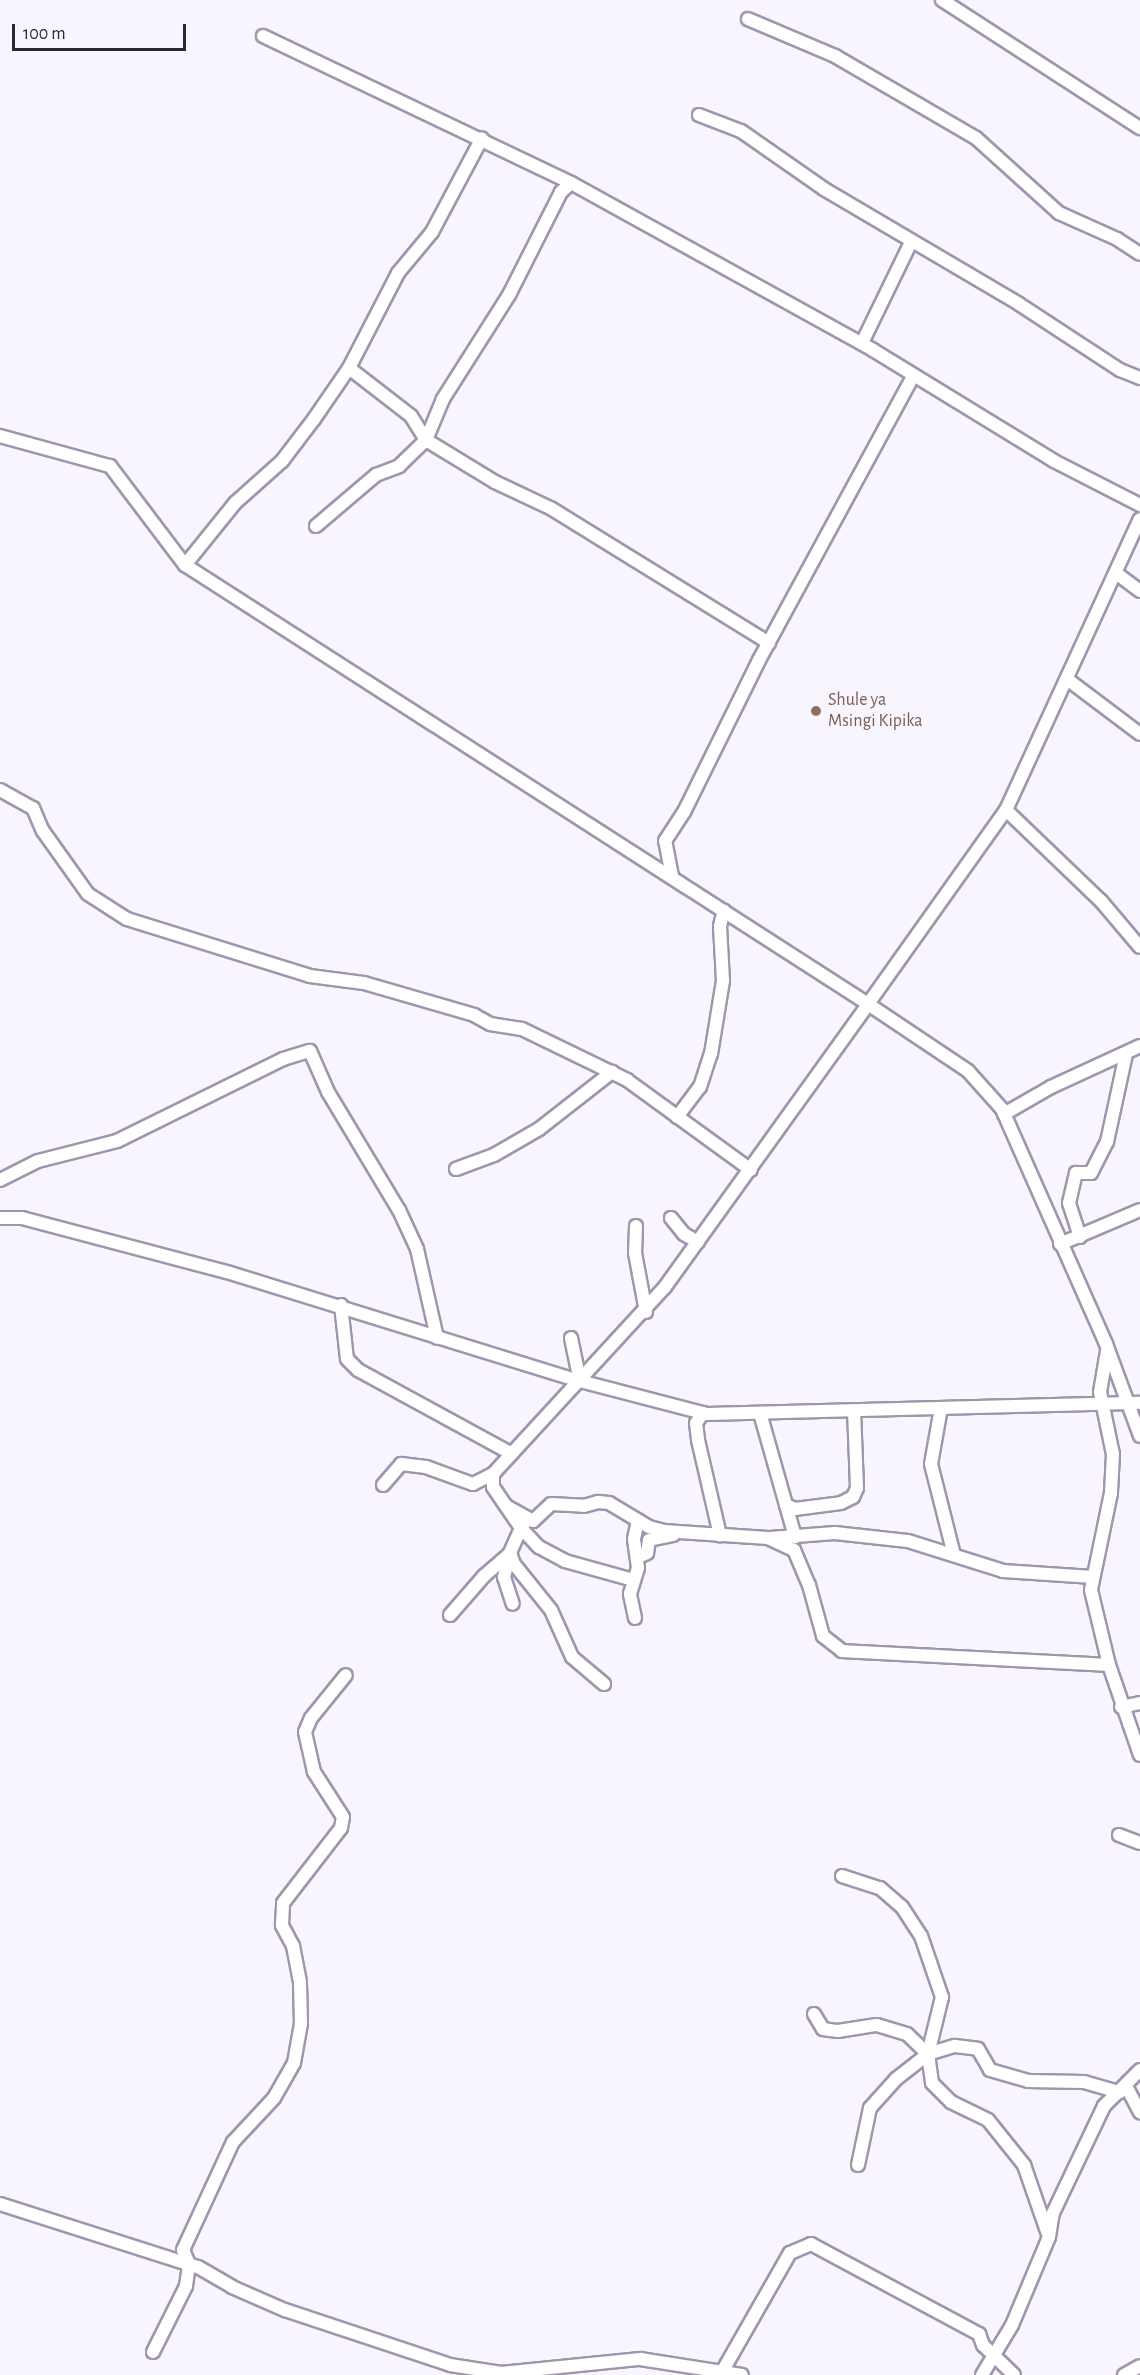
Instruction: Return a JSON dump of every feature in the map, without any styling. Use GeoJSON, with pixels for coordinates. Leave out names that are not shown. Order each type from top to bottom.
{"type":"FeatureCollection","features":[{"type":"Feature","properties":{"kind":"street"},"geometry":{"type":"LineString","coordinates":[[942,0],[1140,128]]}},
{"type":"Feature","properties":{"kind":"street"},"geometry":{"type":"LineString","coordinates":[[748,19],[835,56],[976,138],[1059,213],[1117,239],[1140,254]]}},
{"type":"Feature","properties":{"kind":"street"},"geometry":{"type":"LineString","coordinates":[[263,36],[482,138],[571,183],[862,343],[1054,461],[1140,505]]}},
{"type":"Feature","properties":{"kind":"street"},"geometry":{"type":"LineString","coordinates":[[699,115],[741,131],[824,189],[1019,304],[1120,370],[1140,378]]}},
{"type":"Feature","properties":{"kind":"street"},"geometry":{"type":"LineString","coordinates":[[185,565],[235,503],[282,462],[349,368],[398,273],[432,232],[482,138]]}},
{"type":"Feature","properties":{"kind":"street"},"geometry":{"type":"LineString","coordinates":[[316,526],[376,475],[399,466],[426,440],[443,399],[509,295],[561,192],[571,183]]}},
{"type":"Feature","properties":{"kind":"street"},"geometry":{"type":"LineString","coordinates":[[862,343],[911,242]]}},
{"type":"Feature","properties":{"kind":"street"},"geometry":{"type":"LineString","coordinates":[[349,368],[411,416],[426,440],[495,482],[552,509],[768,643]]}},
{"type":"Feature","properties":{"kind":"street"},"geometry":{"type":"LineString","coordinates":[[672,876],[665,841],[684,812],[768,643],[914,375]]}},
{"type":"Feature","properties":{"kind":"street"},"geometry":{"type":"LineString","coordinates":[[0,436],[110,466],[185,565],[672,876],[968,1071],[1004,1114],[1106,1344],[1140,1436]]}},
{"type":"Feature","properties":{"kind":"street"},"geometry":{"type":"LineString","coordinates":[[383,1485],[401,1464],[426,1467],[473,1484],[493,1474],[645,1312],[751,1170],[1006,810],[1140,519]]}},
{"type":"Feature","properties":{"kind":"street"},"geometry":{"type":"LineString","coordinates":[[1116,573],[1140,591]]}},
{"type":"Feature","properties":{"kind":"street"},"geometry":{"type":"LineString","coordinates":[[1066,679],[1140,734]]}},
{"type":"Feature","properties":{"kind":"street"},"geometry":{"type":"LineString","coordinates":[[0,790],[33,808],[43,831],[88,894],[128,919],[310,976],[364,983],[474,1015],[490,1024],[522,1029],[612,1072],[751,1170]]}},
{"type":"Feature","properties":{"kind":"street"},"geometry":{"type":"LineString","coordinates":[[1006,810],[1101,901],[1140,947]]}},
{"type":"Feature","properties":{"kind":"street"},"geometry":{"type":"LineString","coordinates":[[677,1117],[700,1087],[711,1054],[723,981],[720,927],[724,910]]}},
{"type":"Feature","properties":{"kind":"street"},"geometry":{"type":"LineString","coordinates":[[1004,1114],[1051,1087],[1140,1046]]}},
{"type":"Feature","properties":{"kind":"street"},"geometry":{"type":"LineString","coordinates":[[0,1180],[38,1161],[117,1141],[283,1059],[310,1051],[328,1092],[399,1210],[417,1249],[437,1338]]}},
{"type":"Feature","properties":{"kind":"street"},"geometry":{"type":"LineString","coordinates":[[1080,1237],[1070,1203],[1076,1173],[1091,1173],[1107,1142],[1126,1054]]}},
{"type":"Feature","properties":{"kind":"street"},"geometry":{"type":"LineString","coordinates":[[456,1169],[494,1155],[539,1129],[612,1072]]}},
{"type":"Feature","properties":{"kind":"street"},"geometry":{"type":"LineString","coordinates":[[1060,1244],[1140,1210]]}},
{"type":"Feature","properties":{"kind":"street"},"geometry":{"type":"LineString","coordinates":[[0,1218],[22,1218],[227,1272],[282,1292],[341,1305],[437,1338],[580,1381],[703,1413],[1140,1403]]}},
{"type":"Feature","properties":{"kind":"street"},"geometry":{"type":"LineString","coordinates":[[671,1218],[684,1234],[698,1242]]}},
{"type":"Feature","properties":{"kind":"street"},"geometry":{"type":"LineString","coordinates":[[636,1226],[635,1252],[645,1312]]}},
{"type":"Feature","properties":{"kind":"street"},"geometry":{"type":"LineString","coordinates":[[341,1305],[347,1359],[358,1370],[512,1454]]}},
{"type":"Feature","properties":{"kind":"street"},"geometry":{"type":"LineString","coordinates":[[571,1338],[580,1381]]}},
{"type":"Feature","properties":{"kind":"street"},"geometry":{"type":"LineString","coordinates":[[1106,1344],[1108,1357],[1100,1392],[1113,1454],[1111,1493],[1091,1590],[1121,1707],[1140,1755]]}},
{"type":"Feature","properties":{"kind":"street"},"geometry":{"type":"LineString","coordinates":[[941,1408],[931,1464],[954,1555]]}},
{"type":"Feature","properties":{"kind":"street"},"geometry":{"type":"LineString","coordinates":[[786,1505],[795,1509],[841,1503],[853,1497],[857,1488],[855,1411]]}},
{"type":"Feature","properties":{"kind":"street"},"geometry":{"type":"LineString","coordinates":[[703,1413],[696,1424],[698,1440],[720,1535]]}},
{"type":"Feature","properties":{"kind":"street"},"geometry":{"type":"LineString","coordinates":[[760,1413],[795,1537]]}},
{"type":"Feature","properties":{"kind":"street"},"geometry":{"type":"LineString","coordinates":[[493,1474],[493,1487],[521,1528],[539,1547],[565,1561],[633,1580]]}},
{"type":"Feature","properties":{"kind":"street"},"geometry":{"type":"LineString","coordinates":[[533,1521],[551,1504],[584,1506],[598,1502],[609,1503],[649,1527],[768,1538],[835,1533],[908,1541],[1004,1571],[1093,1577]]}},
{"type":"Feature","properties":{"kind":"street"},"geometry":{"type":"LineString","coordinates":[[506,1506],[533,1521]]}},
{"type":"Feature","properties":{"kind":"street"},"geometry":{"type":"LineString","coordinates":[[513,1604],[504,1577],[510,1553],[521,1528],[526,1520],[533,1521]]}},
{"type":"Feature","properties":{"kind":"street"},"geometry":{"type":"LineString","coordinates":[[635,1618],[630,1594],[638,1557],[634,1539],[638,1520]]}},
{"type":"Feature","properties":{"kind":"street"},"geometry":{"type":"LineString","coordinates":[[638,1557],[647,1553],[649,1540],[673,1535],[678,1530]]}},
{"type":"Feature","properties":{"kind":"street"},"geometry":{"type":"LineString","coordinates":[[768,1538],[794,1550],[809,1585],[824,1636],[842,1651],[1109,1665]]}},
{"type":"Feature","properties":{"kind":"street"},"geometry":{"type":"LineString","coordinates":[[450,1615],[484,1576],[510,1553]]}},
{"type":"Feature","properties":{"kind":"street"},"geometry":{"type":"LineString","coordinates":[[510,1553],[513,1564],[551,1610],[572,1657],[604,1684]]}},
{"type":"Feature","properties":{"kind":"street"},"geometry":{"type":"LineString","coordinates":[[167,2257],[183,2250],[233,2142],[274,2098],[294,2063],[301,2024],[300,1982],[293,1946],[282,1925],[283,1903],[341,1828],[343,1817],[314,1772],[305,1732],[311,1718],[346,1675]]}},
{"type":"Feature","properties":{"kind":"street"},"geometry":{"type":"LineString","coordinates":[[1121,1707],[1140,1703]]}},
{"type":"Feature","properties":{"kind":"street"},"geometry":{"type":"LineString","coordinates":[[1119,1835],[1140,1843]]}},
{"type":"Feature","properties":{"kind":"street"},"geometry":{"type":"LineString","coordinates":[[842,1876],[880,1888],[902,1907],[921,1936],[942,1997],[928,2054],[932,2083],[951,2102],[988,2120],[1024,2165],[1049,2237]]}},
{"type":"Feature","properties":{"kind":"street"},"geometry":{"type":"LineString","coordinates":[[814,2014],[823,2029],[838,2031],[877,2025],[907,2034],[928,2054]]}},
{"type":"Feature","properties":{"kind":"street"},"geometry":{"type":"LineString","coordinates":[[858,2165],[870,2108],[896,2079],[928,2054],[955,2046],[978,2049],[990,2070],[1028,2081],[1084,2082],[1123,2089],[1140,2112]]}},
{"type":"Feature","properties":{"kind":"street"},"geometry":{"type":"LineString","coordinates":[[982,2375],[1012,2325],[1049,2237],[1053,2213],[1104,2106],[1140,2070]]}},
{"type":"Feature","properties":{"kind":"street"},"geometry":{"type":"LineString","coordinates":[[0,2204],[189,2264],[285,2310],[450,2365],[501,2373],[640,2359],[742,2375]]}},
{"type":"Feature","properties":{"kind":"street"},"geometry":{"type":"LineString","coordinates":[[0,2215],[18,2211]]}},
{"type":"Feature","properties":{"kind":"street"},"geometry":{"type":"LineString","coordinates":[[722,2372],[790,2253],[811,2244],[979,2334],[993,2355],[1014,2375]]}},
{"type":"Feature","properties":{"kind":"street"},"geometry":{"type":"LineString","coordinates":[[153,2352],[186,2286],[189,2264],[183,2250]]}},
{"type":"Feature","properties":{"kind":"street"},"geometry":{"type":"LineString","coordinates":[[1124,2375],[1140,2367]]}},
{"type":"Feature","properties":{"kind":"place","name":"Shule ya Msingi Kipika"},"geometry":{"type":"Point","coordinates":[816,711]}}]}
